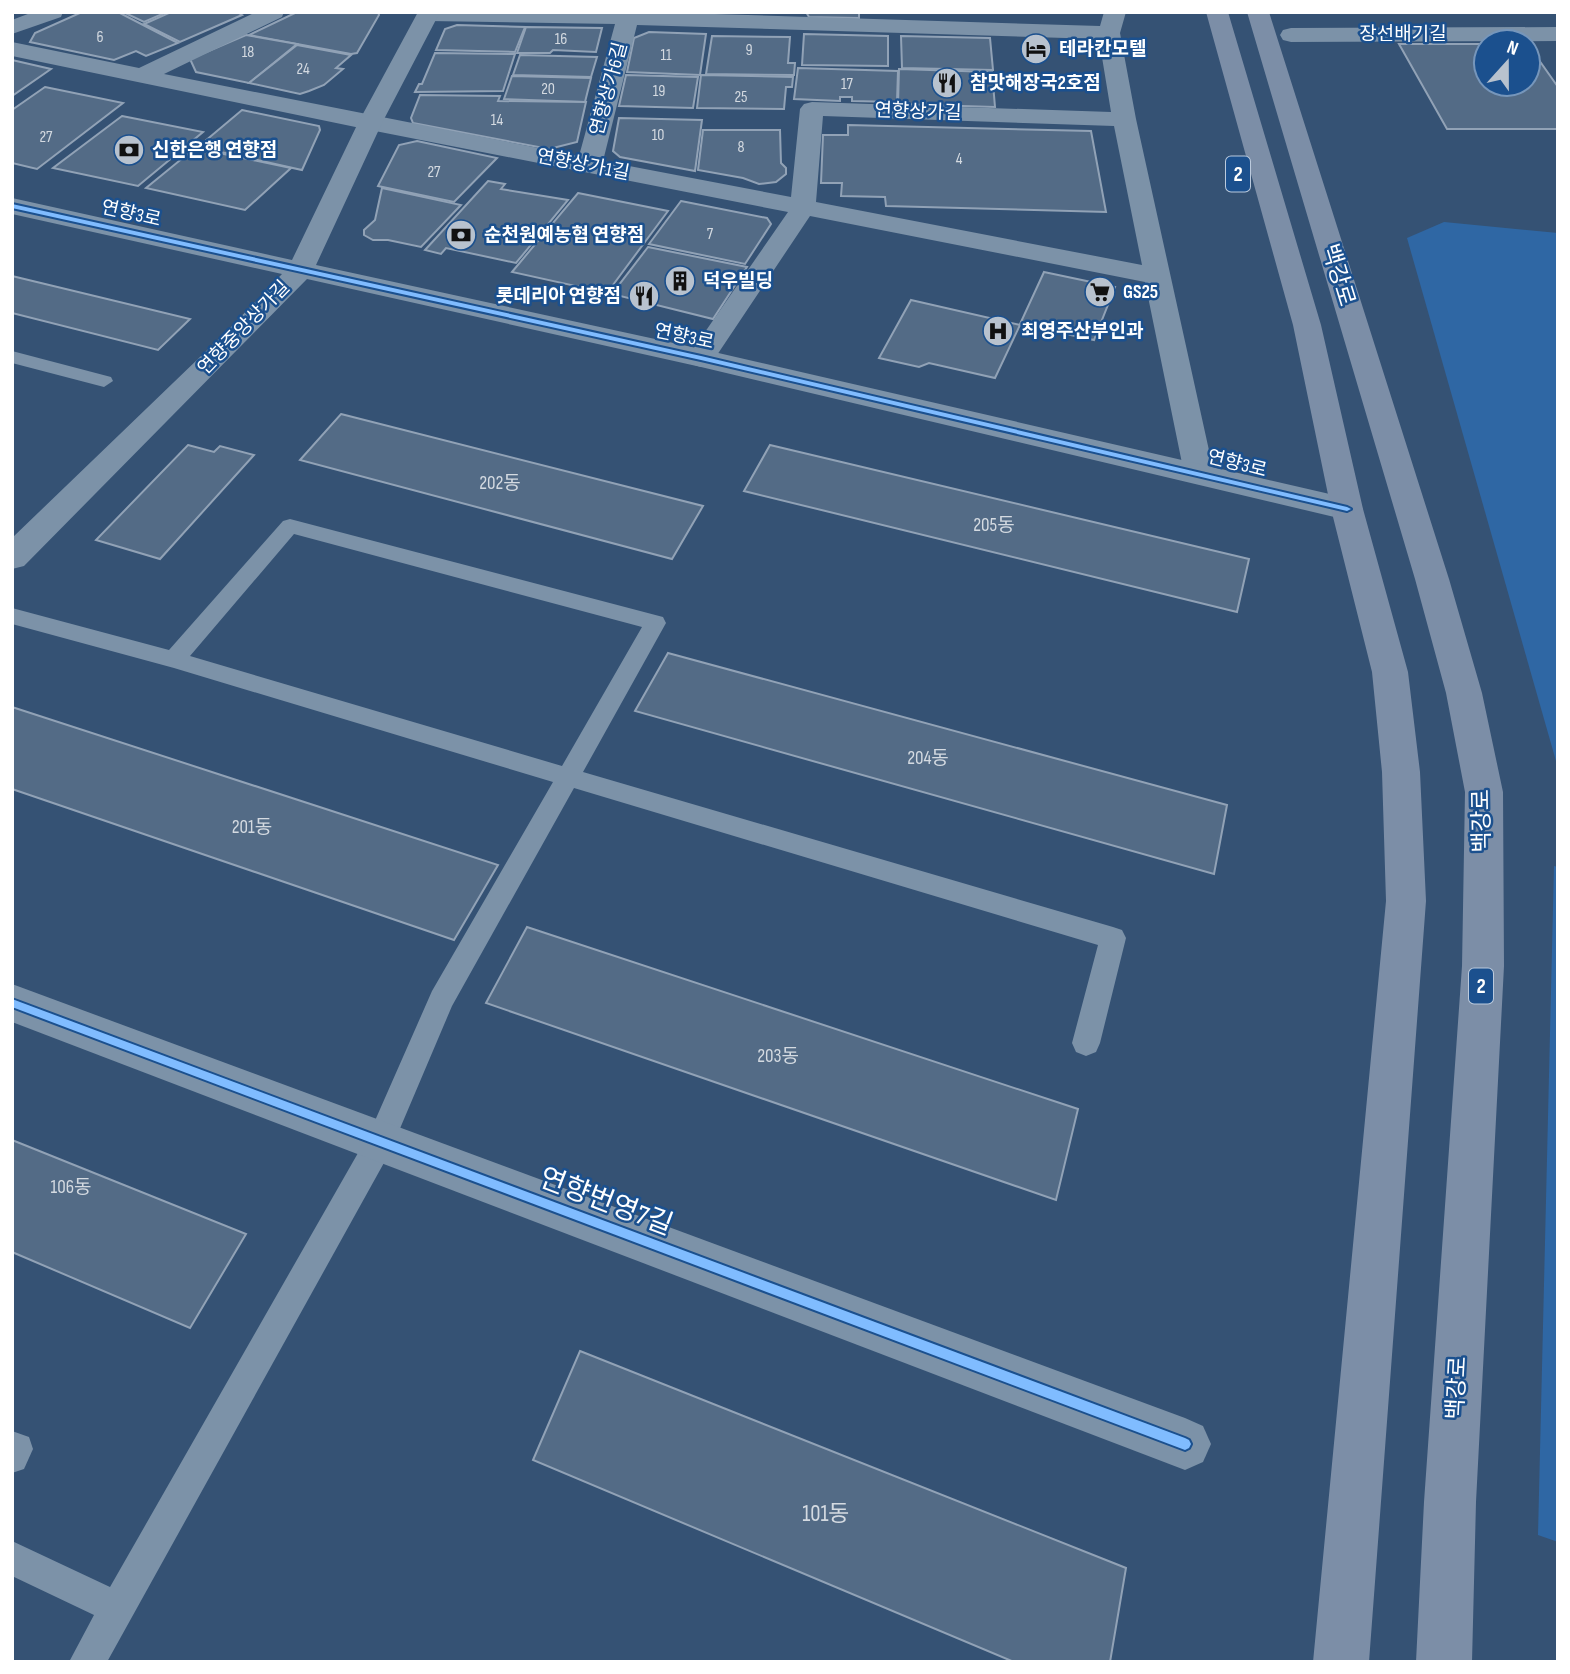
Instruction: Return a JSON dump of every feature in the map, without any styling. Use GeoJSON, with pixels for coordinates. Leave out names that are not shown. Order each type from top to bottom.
{"type":"FeatureCollection","features":[{"type":"Feature","properties":{"kind":"main road","name":"백강로"},"geometry":{"type":"LineString","coordinates":[[1217,12],[1307,325],[1347,509],[1391,672],[1401,772],[1406,901],[1341,1662]]}},
{"type":"Feature","properties":{"kind":"main road","name":"백강로"},"geometry":{"type":"LineString","coordinates":[[1258,12],[1457,667],[1484,792],[1483,966],[1450,1502],[1444,1662]]}},
{"type":"Feature","properties":{"kind":"main road"},"geometry":{"type":"LineString","coordinates":[[1288,23],[1299,60]]}},
{"type":"Feature","properties":{"kind":"main road","name":"2"},"geometry":{"type":"LineString","coordinates":[[1252,219],[1268,270],[1307,325]]}},
{"type":"Feature","properties":{"kind":"main road"},"geometry":{"type":"LineString","coordinates":[[1354,327],[1367,277]]}},
{"type":"Feature","properties":{"kind":"street"},"geometry":{"type":"LineString","coordinates":[[12,28],[53,12]]}},
{"type":"Feature","properties":{"kind":"street"},"geometry":{"type":"LineString","coordinates":[[141,76],[274,12]]}},
{"type":"Feature","properties":{"kind":"street"},"geometry":{"type":"LineString","coordinates":[[428,13],[1112,22],[1124,119],[1199,473]]}},
{"type":"Feature","properties":{"kind":"street","name":"연향중앙상가길"},"geometry":{"type":"LineString","coordinates":[[12,558],[237,337],[300,271],[370,123],[428,13]]}},
{"type":"Feature","properties":{"kind":"street","name":"연향상가6길"},"geometry":{"type":"LineString","coordinates":[[589,166],[629,15]]}},
{"type":"Feature","properties":{"kind":"street","name":"장선배기길"},"geometry":{"type":"LineString","coordinates":[[1288,23],[1558,34]]}},
{"type":"Feature","properties":{"kind":"street","name":"연향상가1길"},"geometry":{"type":"LineString","coordinates":[[12,49],[370,123],[1156,276]]}},
{"type":"Feature","properties":{"kind":"street","name":"연향상가길"},"geometry":{"type":"LineString","coordinates":[[803,208],[812,109],[1124,119]]}},
{"type":"Feature","properties":{"kind":"street","name":"연향3로"},"geometry":{"type":"LineString","coordinates":[[12,205],[701,358],[1347,509]]}},
{"type":"Feature","properties":{"kind":"street"},"geometry":{"type":"LineString","coordinates":[[701,358],[803,208]]}},
{"type":"Feature","properties":{"kind":"street","name":"연향번영7길"},"geometry":{"type":"LineString","coordinates":[[12,1003],[1185,1444]]}},
{"type":"Feature","properties":{"kind":"lane"},"geometry":{"type":"LineString","coordinates":[[12,357],[104,382]]}},
{"type":"Feature","properties":{"kind":"lane"},"geometry":{"type":"LineString","coordinates":[[87,1662],[380,1142],[441,999],[655,624],[290,526],[174,660]]}},
{"type":"Feature","properties":{"kind":"lane"},"geometry":{"type":"LineString","coordinates":[[12,616],[174,660],[1113,938],[1086,1042]]}},
{"type":"Feature","properties":{"kind":"lane"},"geometry":{"type":"LineString","coordinates":[[12,1447],[17,1449],[12,1457]]}},
{"type":"Feature","properties":{"kind":"lane"},"geometry":{"type":"LineString","coordinates":[[12,1558],[117,1608]]}},
{"type":"Feature","properties":{"kind":"shaded area"},"geometry":{"type":"Polygon","coordinates":[[[1444,222],[1558,233],[1558,768],[1407,238],[1444,222]]]}},
{"type":"Feature","properties":{"kind":"shaded area"},"geometry":{"type":"Polygon","coordinates":[[[1554,866],[1558,867],[1558,1542],[1538,1535],[1554,866]]]}},
{"type":"Feature","properties":{"kind":"building"},"geometry":{"type":"Polygon","coordinates":[[[82,12],[118,12],[178,43],[146,56],[136,51],[114,60],[30,42],[35,33],[82,12]]]}},
{"type":"Feature","properties":{"kind":"building"},"geometry":{"type":"Polygon","coordinates":[[[123,12],[167,12],[144,22],[123,12]]]}},
{"type":"Feature","properties":{"kind":"building"},"geometry":{"type":"Polygon","coordinates":[[[171,12],[237,12],[242,15],[180,42],[144,24],[171,12]]]}},
{"type":"Feature","properties":{"kind":"building"},"geometry":{"type":"Polygon","coordinates":[[[297,12],[378,12],[379,15],[357,53],[351,54],[249,35],[297,12]]]}},
{"type":"Feature","properties":{"kind":"building"},"geometry":{"type":"Polygon","coordinates":[[[806,12],[859,12],[859,18],[809,17],[806,12]]]}},
{"type":"Feature","properties":{"kind":"building"},"geometry":{"type":"Polygon","coordinates":[[[457,25],[525,27],[515,52],[436,50],[445,29],[457,25]]]}},
{"type":"Feature","properties":{"kind":"building"},"geometry":{"type":"Polygon","coordinates":[[[526,27],[602,28],[596,52],[553,50],[550,53],[517,53],[526,27]]]}},
{"type":"Feature","properties":{"kind":"building"},"geometry":{"type":"Polygon","coordinates":[[[649,32],[706,34],[700,75],[627,72],[634,38],[649,32]]]}},
{"type":"Feature","properties":{"kind":"building"},"geometry":{"type":"Polygon","coordinates":[[[804,34],[888,36],[888,66],[802,65],[804,34]]]}},
{"type":"Feature","properties":{"kind":"building"},"geometry":{"type":"Polygon","coordinates":[[[246,35],[297,44],[249,83],[196,72],[190,59],[246,35]]]}},
{"type":"Feature","properties":{"kind":"building"},"geometry":{"type":"Polygon","coordinates":[[[712,36],[790,37],[788,63],[795,63],[794,75],[706,74],[712,36]]]}},
{"type":"Feature","properties":{"kind":"building"},"geometry":{"type":"Polygon","coordinates":[[[901,36],[990,38],[993,70],[902,68],[901,36]]]}},
{"type":"Feature","properties":{"kind":"building"},"geometry":{"type":"Polygon","coordinates":[[[1399,44],[1472,44],[1472,98],[1542,98],[1542,64],[1558,87],[1558,129],[1447,129],[1399,44]]]}},
{"type":"Feature","properties":{"kind":"building"},"geometry":{"type":"Polygon","coordinates":[[[297,45],[351,55],[336,68],[343,69],[324,85],[300,94],[249,83],[297,45]]]}},
{"type":"Feature","properties":{"kind":"building"},"geometry":{"type":"Polygon","coordinates":[[[435,53],[515,54],[503,91],[415,92],[419,84],[422,84],[435,53]]]}},
{"type":"Feature","properties":{"kind":"building"},"geometry":{"type":"Polygon","coordinates":[[[520,55],[597,57],[591,77],[513,75],[520,55]]]}},
{"type":"Feature","properties":{"kind":"building"},"geometry":{"type":"Polygon","coordinates":[[[12,60],[51,69],[12,96],[12,60]]]}},
{"type":"Feature","properties":{"kind":"building"},"geometry":{"type":"Polygon","coordinates":[[[798,68],[898,71],[897,102],[852,101],[852,97],[840,97],[840,101],[794,99],[798,68]]]}},
{"type":"Feature","properties":{"kind":"building"},"geometry":{"type":"Polygon","coordinates":[[[899,69],[992,72],[995,107],[898,104],[899,69]]]}},
{"type":"Feature","properties":{"kind":"building"},"geometry":{"type":"Polygon","coordinates":[[[626,75],[698,77],[693,108],[619,106],[626,75]]]}},
{"type":"Feature","properties":{"kind":"building"},"geometry":{"type":"Polygon","coordinates":[[[701,75],[793,77],[792,87],[786,87],[784,109],[697,108],[701,75]]]}},
{"type":"Feature","properties":{"kind":"building"},"geometry":{"type":"Polygon","coordinates":[[[512,76],[591,78],[585,102],[504,99],[512,76]]]}},
{"type":"Feature","properties":{"kind":"building"},"geometry":{"type":"Polygon","coordinates":[[[45,87],[123,103],[37,169],[12,163],[12,110],[45,87]]]}},
{"type":"Feature","properties":{"kind":"building"},"geometry":{"type":"Polygon","coordinates":[[[420,95],[500,96],[498,101],[586,102],[577,142],[549,149],[413,123],[411,118],[420,95]]]}},
{"type":"Feature","properties":{"kind":"building"},"geometry":{"type":"Polygon","coordinates":[[[242,110],[319,126],[320,130],[302,170],[198,147],[242,110]]]}},
{"type":"Feature","properties":{"kind":"building","name":"신한은행 연향점"},"geometry":{"type":"Polygon","coordinates":[[[122,116],[203,132],[138,186],[53,168],[122,116]]]}},
{"type":"Feature","properties":{"kind":"building"},"geometry":{"type":"Polygon","coordinates":[[[619,118],[702,120],[695,171],[620,157],[613,151],[619,118]]]}},
{"type":"Feature","properties":{"kind":"building"},"geometry":{"type":"Polygon","coordinates":[[[848,125],[1091,131],[1106,212],[886,206],[885,197],[841,196],[842,183],[821,183],[823,135],[848,135],[848,125]]]}},
{"type":"Feature","properties":{"kind":"building"},"geometry":{"type":"Polygon","coordinates":[[[703,130],[780,130],[781,163],[786,168],[786,174],[776,182],[759,184],[743,178],[698,170],[703,130]]]}},
{"type":"Feature","properties":{"kind":"building"},"geometry":{"type":"Polygon","coordinates":[[[417,141],[497,158],[454,202],[378,186],[399,145],[417,141]]]}},
{"type":"Feature","properties":{"kind":"building"},"geometry":{"type":"Polygon","coordinates":[[[195,148],[291,168],[245,210],[146,188],[195,148]]]}},
{"type":"Feature","properties":{"kind":"building"},"geometry":{"type":"Polygon","coordinates":[[[488,181],[505,184],[501,189],[568,200],[516,263],[446,248],[441,254],[425,250],[488,181]]]}},
{"type":"Feature","properties":{"kind":"building"},"geometry":{"type":"Polygon","coordinates":[[[382,188],[461,205],[421,247],[388,240],[373,240],[364,235],[364,230],[375,220],[382,188]]]}},
{"type":"Feature","properties":{"kind":"building"},"geometry":{"type":"Polygon","coordinates":[[[578,193],[668,211],[607,293],[512,272],[578,193]]]}},
{"type":"Feature","properties":{"kind":"building"},"geometry":{"type":"Polygon","coordinates":[[[681,201],[767,218],[771,224],[745,264],[649,244],[681,201]]]}},
{"type":"Feature","properties":{"kind":"building","name":"덕우빌딩"},"geometry":{"type":"Polygon","coordinates":[[[648,247],[747,267],[713,319],[612,294],[648,247]]]}},
{"type":"Feature","properties":{"kind":"building"},"geometry":{"type":"Polygon","coordinates":[[[1044,272],[1115,287],[1094,340],[1020,324],[1044,272]]]}},
{"type":"Feature","properties":{"kind":"building"},"geometry":{"type":"Polygon","coordinates":[[[12,276],[190,319],[158,350],[12,313],[12,276]]]}},
{"type":"Feature","properties":{"kind":"building"},"geometry":{"type":"Polygon","coordinates":[[[911,300],[1020,325],[995,378],[929,363],[919,367],[879,358],[911,300]]]}},
{"type":"Feature","properties":{"kind":"building"},"geometry":{"type":"Polygon","coordinates":[[[341,414],[703,506],[672,559],[300,460],[341,414]]]}},
{"type":"Feature","properties":{"kind":"building"},"geometry":{"type":"Polygon","coordinates":[[[188,445],[214,452],[220,446],[254,455],[160,559],[96,540],[188,445]]]}},
{"type":"Feature","properties":{"kind":"building"},"geometry":{"type":"Polygon","coordinates":[[[770,445],[1249,559],[1237,612],[744,491],[770,445]]]}},
{"type":"Feature","properties":{"kind":"building"},"geometry":{"type":"Polygon","coordinates":[[[668,653],[1227,805],[1214,874],[635,711],[668,653]]]}},
{"type":"Feature","properties":{"kind":"building"},"geometry":{"type":"Polygon","coordinates":[[[12,707],[498,865],[454,940],[12,789],[12,707]]]}},
{"type":"Feature","properties":{"kind":"building"},"geometry":{"type":"Polygon","coordinates":[[[527,927],[1078,1109],[1056,1200],[486,1003],[527,927]]]}},
{"type":"Feature","properties":{"kind":"building"},"geometry":{"type":"Polygon","coordinates":[[[12,1140],[246,1234],[190,1328],[12,1252],[12,1140]]]}},
{"type":"Feature","properties":{"kind":"building"},"geometry":{"type":"Polygon","coordinates":[[[580,1351],[1126,1568],[1110,1662],[1014,1662],[533,1460],[580,1351]]]}},
{"type":"Feature","properties":{"kind":"cycle path"},"geometry":{"type":"LineString","coordinates":[[12,206],[701,358],[1347,509]]}},
{"type":"Feature","properties":{"kind":"cycle path"},"geometry":{"type":"LineString","coordinates":[[12,1003],[1185,1444]]}},
{"type":"Feature","properties":{"kind":"place","name":"테라칸모텔"},"geometry":{"type":"Point","coordinates":[1036,49]}},
{"type":"Feature","properties":{"kind":"place","name":"참맛해장국2호점"},"geometry":{"type":"Point","coordinates":[947,83]}},
{"type":"Feature","properties":{"kind":"place","name":"신한은행 연향점"},"geometry":{"type":"Point","coordinates":[129,150]}},
{"type":"Feature","properties":{"kind":"place","name":"순천원예농협 연향점"},"geometry":{"type":"Point","coordinates":[461,235]}},
{"type":"Feature","properties":{"kind":"place","name":"덕우빌딩"},"geometry":{"type":"Point","coordinates":[680,281]}},
{"type":"Feature","properties":{"kind":"place","name":"GS25"},"geometry":{"type":"Point","coordinates":[1100,292]}},
{"type":"Feature","properties":{"kind":"place","name":"롯데리아 연향점"},"geometry":{"type":"Point","coordinates":[644,296]}},
{"type":"Feature","properties":{"kind":"place","name":"최영주산부인과"},"geometry":{"type":"Point","coordinates":[998,331]}}]}
